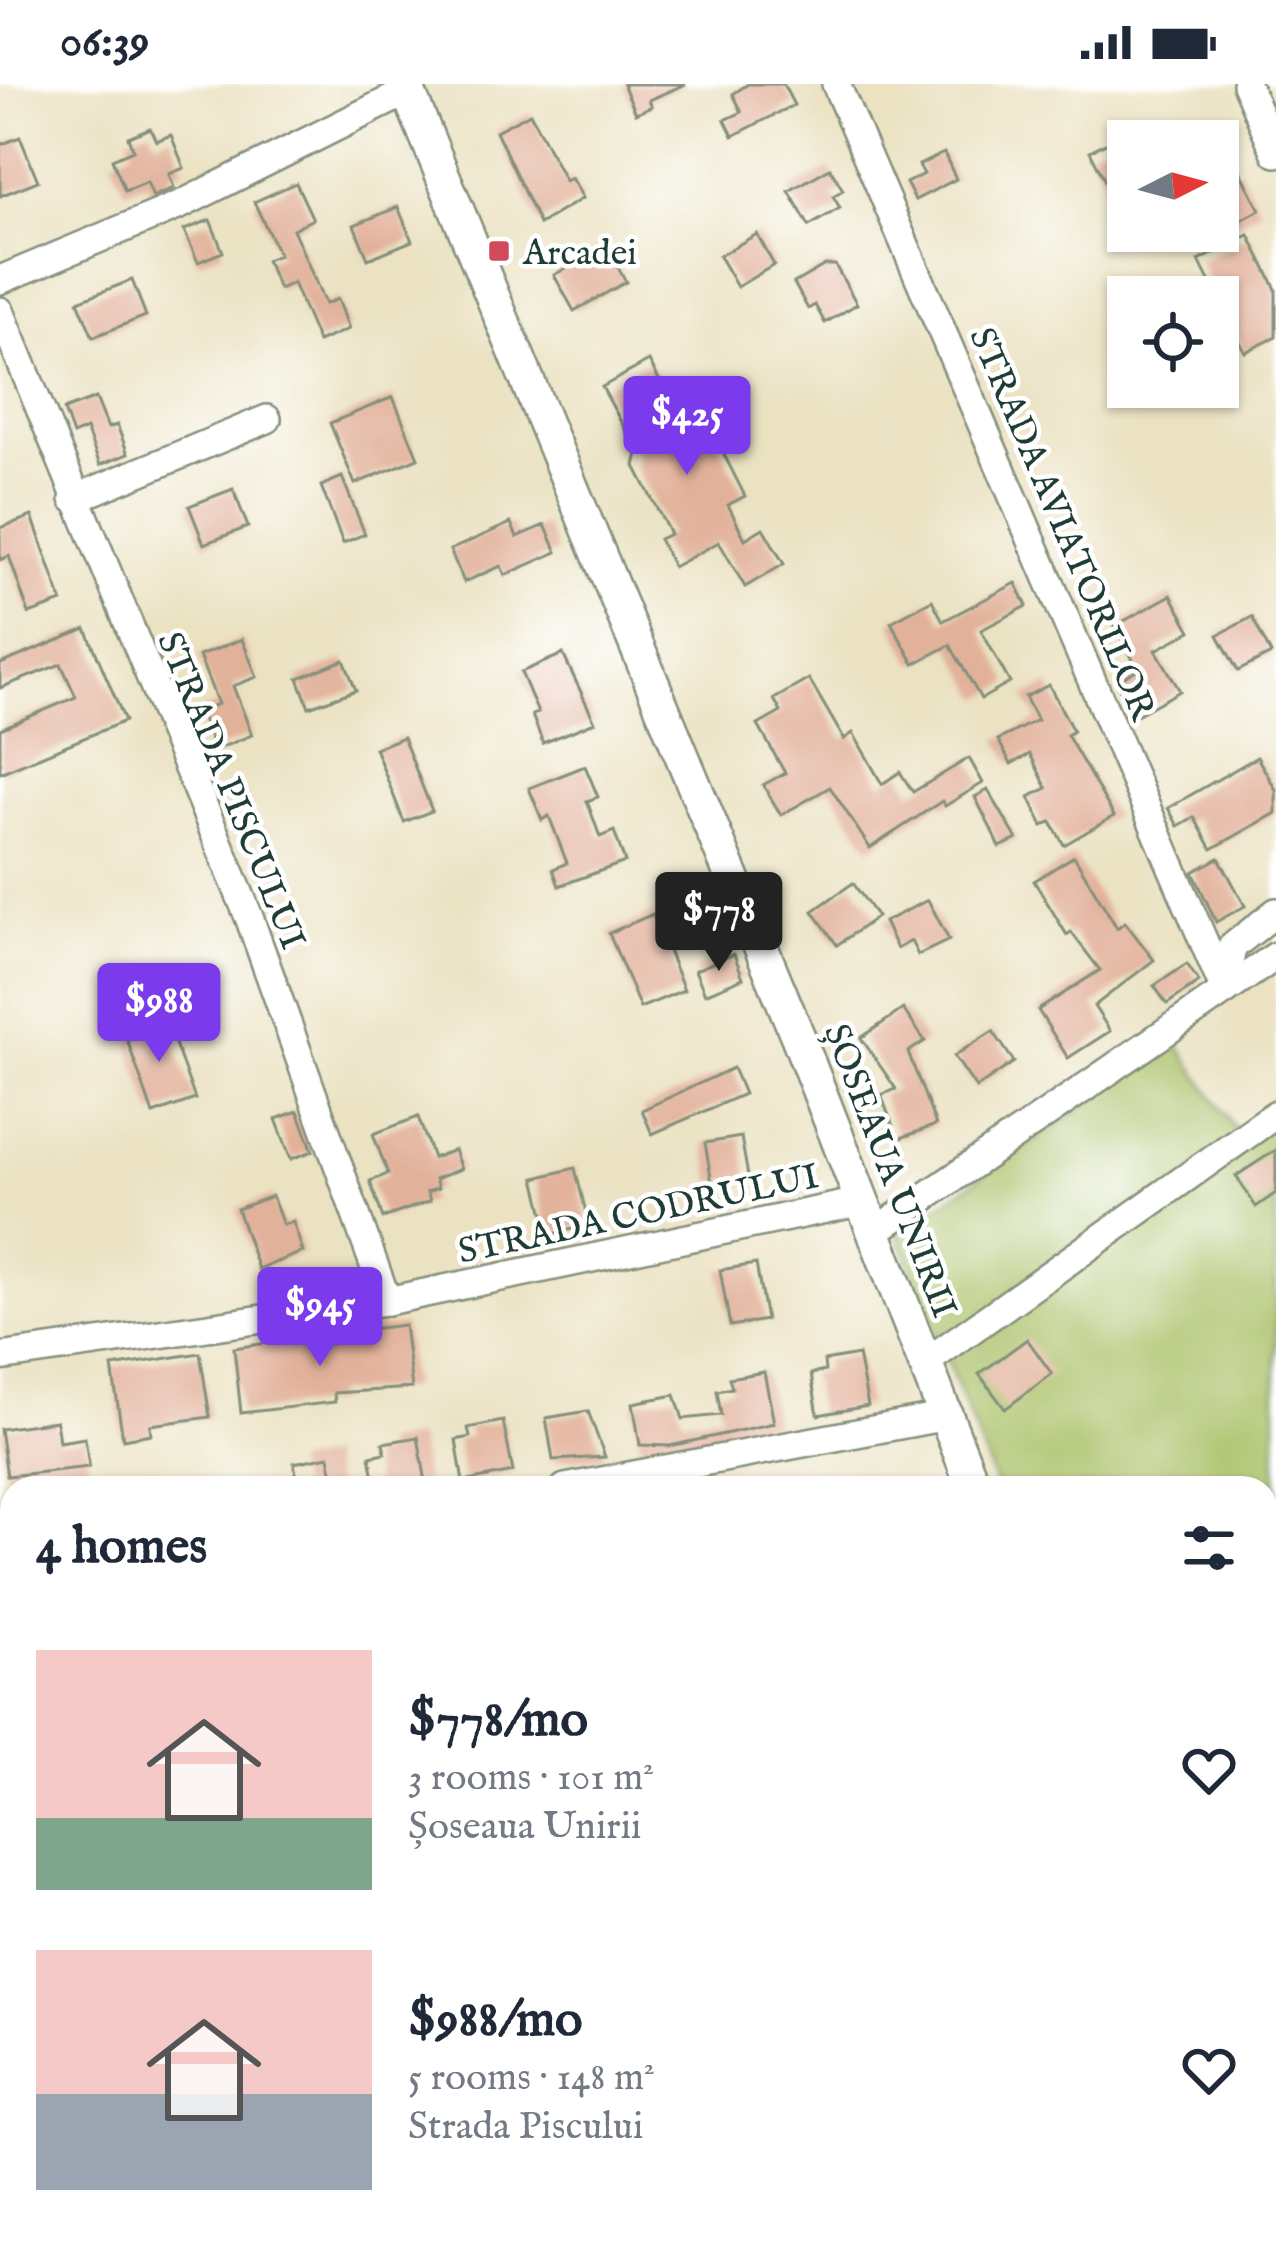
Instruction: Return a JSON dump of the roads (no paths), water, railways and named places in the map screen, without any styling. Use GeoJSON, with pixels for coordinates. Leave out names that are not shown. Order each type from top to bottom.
{"type":"FeatureCollection","features":[{"type":"Feature","properties":{"kind":"main road","name":"ȘOSEAUA UNIRII"},"geometry":{"type":"LineString","coordinates":[[407,87],[870,1216],[969,1476]]}},
{"type":"Feature","properties":{"kind":"street","name":"STRADA AVIATORILOR"},"geometry":{"type":"LineString","coordinates":[[836,84],[1225,991]]}},
{"type":"Feature","properties":{"kind":"street"},"geometry":{"type":"LineString","coordinates":[[1246,84],[1276,153]]}},
{"type":"Feature","properties":{"kind":"street"},"geometry":{"type":"LineString","coordinates":[[0,280],[182,204],[407,87]]}},
{"type":"Feature","properties":{"kind":"street","name":"STRADA PISCULUI"},"geometry":{"type":"LineString","coordinates":[[0,311],[249,917],[387,1301]]}},
{"type":"Feature","properties":{"kind":"street"},"geometry":{"type":"LineString","coordinates":[[74,499],[267,418]]}},
{"type":"Feature","properties":{"kind":"street"},"geometry":{"type":"LineString","coordinates":[[1225,991],[1232,946],[1276,912]]}},
{"type":"Feature","properties":{"kind":"street"},"geometry":{"type":"LineString","coordinates":[[870,1216],[1276,956]]}},
{"type":"Feature","properties":{"kind":"street"},"geometry":{"type":"LineString","coordinates":[[926,1362],[1276,1114]]}},
{"type":"Feature","properties":{"kind":"street","name":"STRADA CODRULUI"},"geometry":{"type":"LineString","coordinates":[[0,1357],[387,1301],[870,1216]]}},
{"type":"Feature","properties":{"kind":"street"},"geometry":{"type":"LineString","coordinates":[[630,1476],[947,1417]]}},
{"type":"Feature","properties":{"kind":"place","name":"Arcadei"},"geometry":{"type":"Point","coordinates":[499,251]}}]}
